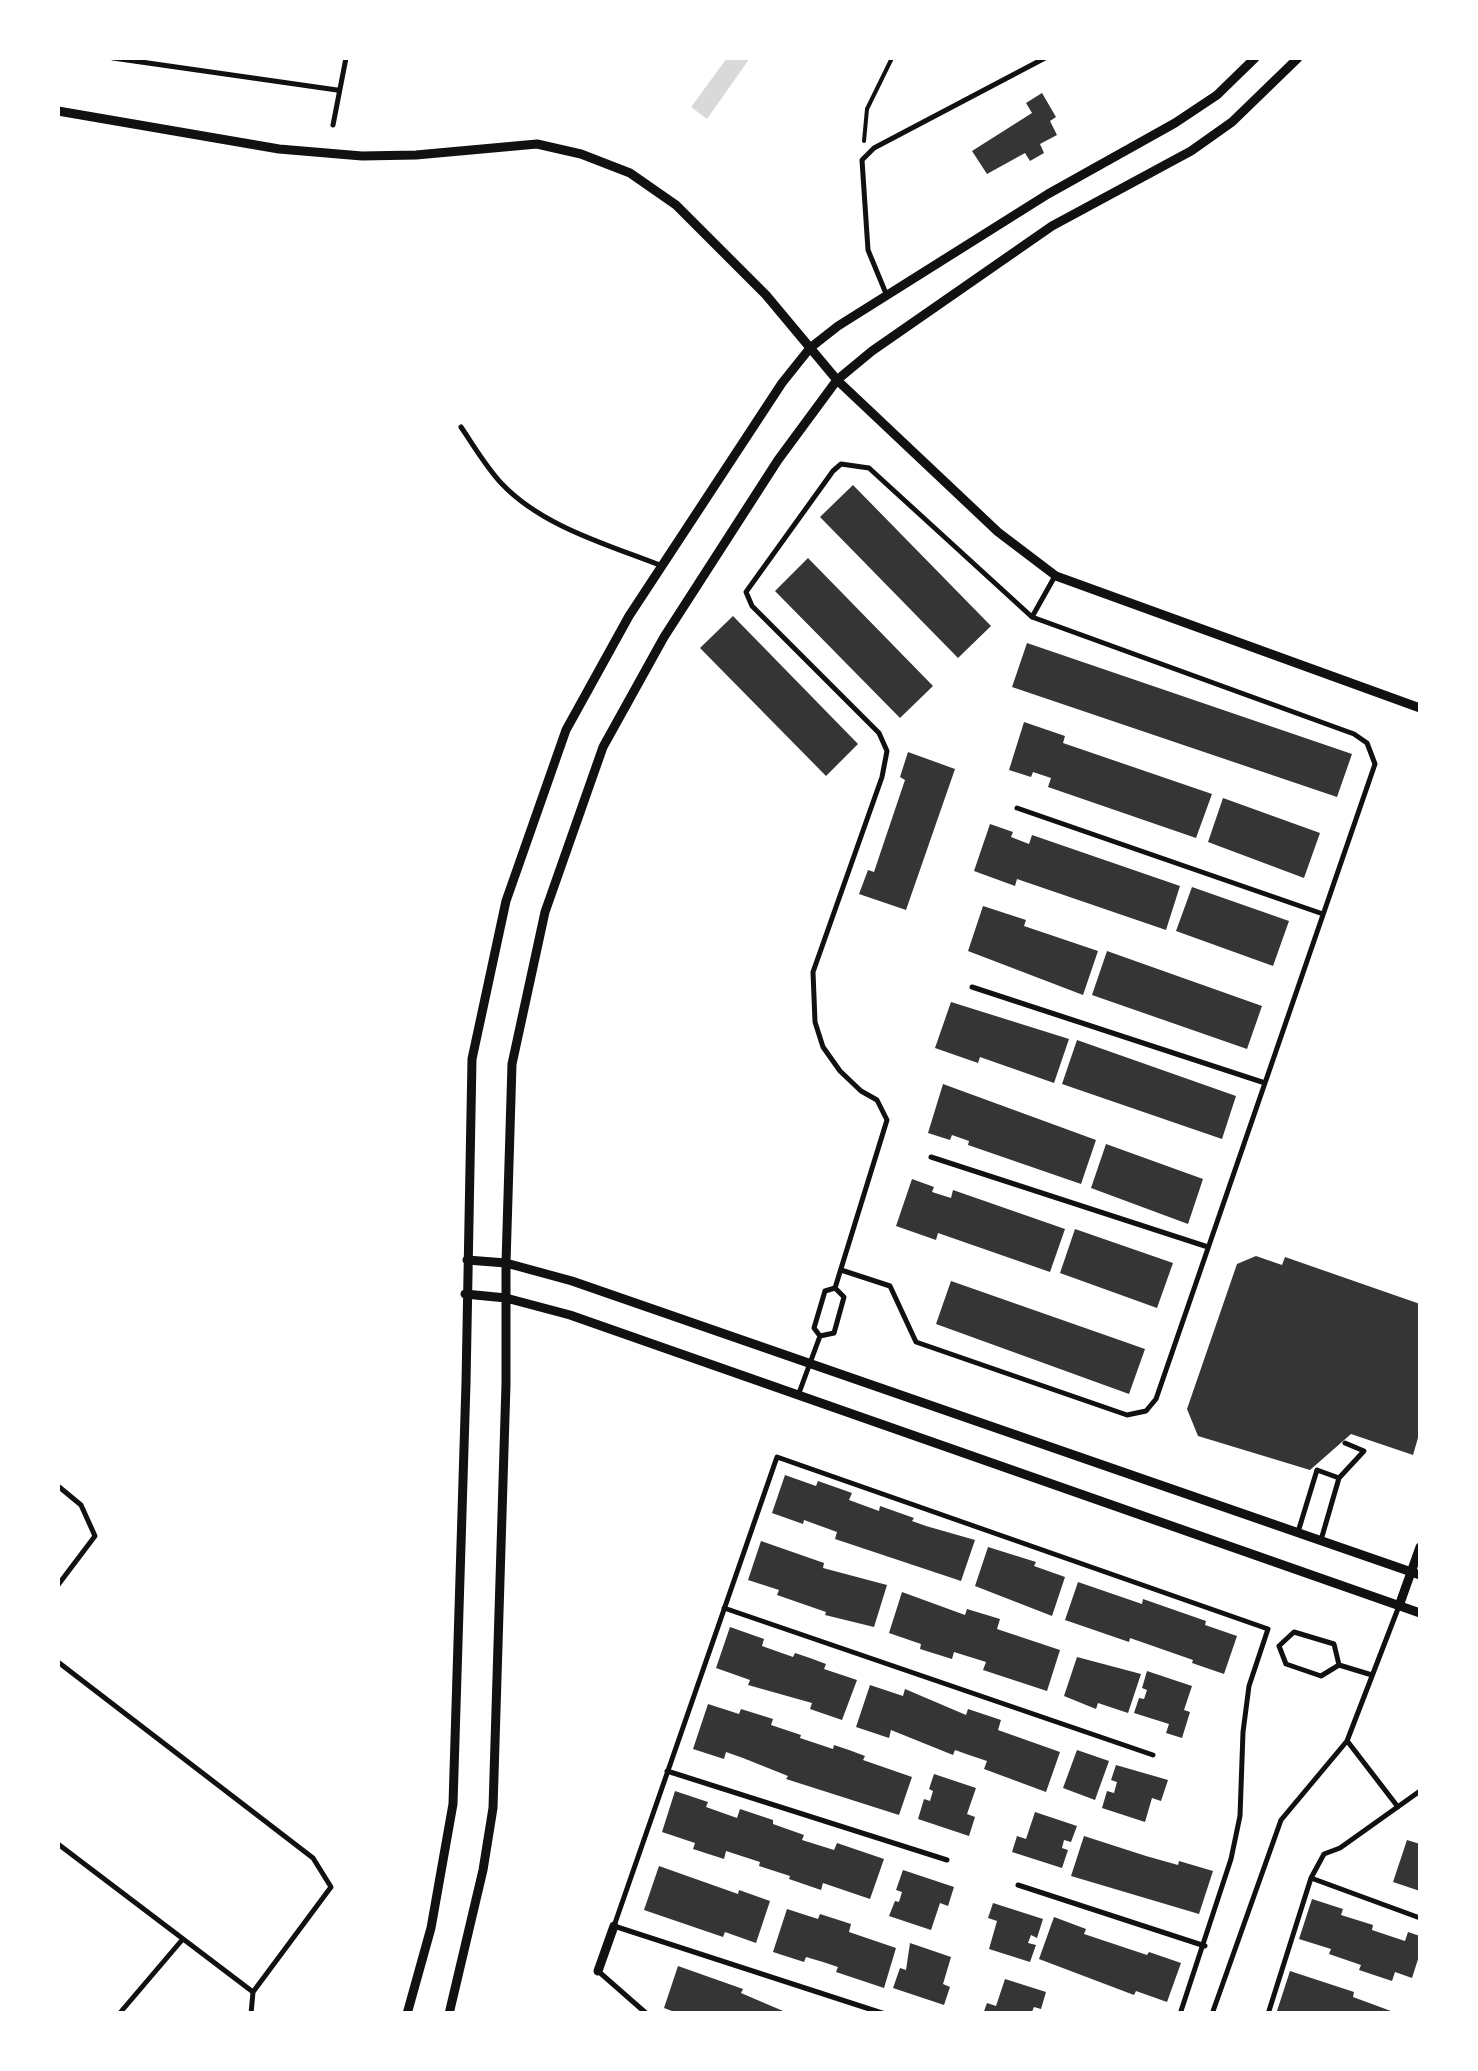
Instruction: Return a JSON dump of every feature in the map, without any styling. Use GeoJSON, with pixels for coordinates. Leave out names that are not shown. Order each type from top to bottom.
{"type":"FeatureCollection","features":[{"type":"Feature","properties":{"kind":"street"},"geometry":{"type":"LineString","coordinates":[[407,2014],[431,1928],[453,1804],[472,1059],[506,901],[566,730],[630,616],[746,436],[810,348],[1048,194],[1175,123],[1217,95],[1255,58]]}},
{"type":"Feature","properties":{"kind":"street"},"geometry":{"type":"LineString","coordinates":[[448,2014],[493,1808],[512,1064],[545,912],[603,747],[674,621],[778,460],[838,380],[872,351],[1052,226],[1204,141],[1260,98],[1298,58]]}},
{"type":"Feature","properties":{"kind":"street"},"geometry":{"type":"LineString","coordinates":[[58,112],[279,148],[362,156],[537,144],[581,154],[630,174],[676,205],[766,294],[838,380],[998,532],[1056,576],[1420,708]]}},
{"type":"Feature","properties":{"kind":"street"},"geometry":{"type":"LineString","coordinates":[[467,1260],[506,1263],[572,1281],[1416,1573]]}},
{"type":"Feature","properties":{"kind":"street"},"geometry":{"type":"LineString","coordinates":[[466,1294],[506,1298],[570,1315],[1420,1613]]}},
{"type":"Feature","properties":{"kind":"street"},"geometry":{"type":"LineString","coordinates":[[1399,1606],[1416,1573],[1420,1547]]}},
{"type":"Feature","properties":{"kind":"street"},"geometry":{"type":"LineString","coordinates":[[598,1971],[614,1926]]}},
{"type":"Feature","properties":{"kind":"lane"},"geometry":{"type":"LineString","coordinates":[[112,58],[338,90]]}},
{"type":"Feature","properties":{"kind":"lane"},"geometry":{"type":"LineString","coordinates":[[333,125],[346,58]]}},
{"type":"Feature","properties":{"kind":"lane"},"geometry":{"type":"LineString","coordinates":[[887,296],[868,250],[862,160],[874,148],[1045,58]]}},
{"type":"Feature","properties":{"kind":"lane"},"geometry":{"type":"LineString","coordinates":[[461,427],[502,484],[532,508],[569,528],[662,566]]}},
{"type":"Feature","properties":{"kind":"lane"},"geometry":{"type":"LineString","coordinates":[[835,1288],[887,1120],[877,1100],[850,1081],[824,1046],[815,1022],[813,972],[882,777],[887,750],[879,734],[752,606],[746,592],[833,471],[841,464],[852,464],[868,468],[1032,617],[1354,734],[1367,743],[1374,764],[1156,1399],[1146,1411],[1127,1415],[916,1342],[890,1286],[841,1270]]}},
{"type":"Feature","properties":{"kind":"lane"},"geometry":{"type":"LineString","coordinates":[[1032,617],[1056,576]]}},
{"type":"Feature","properties":{"kind":"lane"},"geometry":{"type":"LineString","coordinates":[[1017,808],[1323,914]]}},
{"type":"Feature","properties":{"kind":"lane"},"geometry":{"type":"LineString","coordinates":[[972,986],[1265,1083]]}},
{"type":"Feature","properties":{"kind":"lane"},"geometry":{"type":"LineString","coordinates":[[932,1157],[1208,1247]]}},
{"type":"Feature","properties":{"kind":"lane"},"geometry":{"type":"LineString","coordinates":[[820,1336],[834,1333],[844,1297],[835,1288]]}},
{"type":"Feature","properties":{"kind":"lane"},"geometry":{"type":"LineString","coordinates":[[820,1336],[814,1328],[825,1291],[835,1288]]}},
{"type":"Feature","properties":{"kind":"lane"},"geometry":{"type":"LineString","coordinates":[[799,1393],[820,1336]]}},
{"type":"Feature","properties":{"kind":"lane"},"geometry":{"type":"LineString","coordinates":[[1321,1540],[1339,1478],[1364,1450],[1345,1443]]}},
{"type":"Feature","properties":{"kind":"lane"},"geometry":{"type":"LineString","coordinates":[[885,2014],[614,1926],[776,1456],[1268,1629],[1249,1686],[1237,1830],[1205,1946],[1180,2014]]}},
{"type":"Feature","properties":{"kind":"lane"},"geometry":{"type":"LineString","coordinates":[[1298,1532],[1317,1470],[1339,1478]]}},
{"type":"Feature","properties":{"kind":"lane"},"geometry":{"type":"LineString","coordinates":[[58,1486],[81,1505],[94,1536],[58,1585]]}},
{"type":"Feature","properties":{"kind":"lane"},"geometry":{"type":"LineString","coordinates":[[1212,2014],[1281,1820],[1348,1741],[1399,1606]]}},
{"type":"Feature","properties":{"kind":"lane"},"geometry":{"type":"LineString","coordinates":[[724,1608],[1153,1755]]}},
{"type":"Feature","properties":{"kind":"lane"},"geometry":{"type":"LineString","coordinates":[[1279,1646],[1294,1632],[1334,1644],[1339,1665]]}},
{"type":"Feature","properties":{"kind":"lane"},"geometry":{"type":"LineString","coordinates":[[1264,1641],[1279,1646]]}},
{"type":"Feature","properties":{"kind":"lane"},"geometry":{"type":"LineString","coordinates":[[1279,1646],[1286,1664],[1321,1676],[1339,1665],[1372,1676]]}},
{"type":"Feature","properties":{"kind":"lane"},"geometry":{"type":"LineString","coordinates":[[58,1662],[313,1858],[331,1887],[253,1992],[251,2014]]}},
{"type":"Feature","properties":{"kind":"lane"},"geometry":{"type":"LineString","coordinates":[[1348,1741],[1398,1807]]}},
{"type":"Feature","properties":{"kind":"lane"},"geometry":{"type":"LineString","coordinates":[[667,1771],[947,1860]]}},
{"type":"Feature","properties":{"kind":"lane"},"geometry":{"type":"LineString","coordinates":[[1268,2014],[1310,1878],[1324,1854],[1340,1848],[1420,1791]]}},
{"type":"Feature","properties":{"kind":"lane"},"geometry":{"type":"LineString","coordinates":[[58,1844],[253,1992]]}},
{"type":"Feature","properties":{"kind":"lane"},"geometry":{"type":"LineString","coordinates":[[1310,1878],[1420,1918]]}},
{"type":"Feature","properties":{"kind":"lane"},"geometry":{"type":"LineString","coordinates":[[1018,1885],[1205,1946]]}},
{"type":"Feature","properties":{"kind":"lane"},"geometry":{"type":"LineString","coordinates":[[119,2014],[182,1940]]}},
{"type":"Feature","properties":{"kind":"lane"},"geometry":{"type":"LineString","coordinates":[[598,1971],[646,2014]]}},
{"type":"Feature","properties":{"kind":"path"},"geometry":{"type":"LineString","coordinates":[[862,160],[867,109],[892,58]]}},
{"type":"Feature","properties":{"kind":"shaded area"},"geometry":{"type":"Polygon","coordinates":[[[727,58],[750,58],[707,119],[691,107],[727,58]]]}},
{"type":"Feature","properties":{"kind":"building"},"geometry":{"type":"Polygon","coordinates":[[[1042,93],[1056,117],[1050,121],[1057,135],[1040,144],[1044,153],[1030,161],[1025,153],[987,174],[972,151],[1032,113],[1026,103],[1042,93]]]}},
{"type":"Feature","properties":{"kind":"building"},"geometry":{"type":"Polygon","coordinates":[[[853,485],[991,626],[958,658],[820,517],[853,485]]]}},
{"type":"Feature","properties":{"kind":"building"},"geometry":{"type":"Polygon","coordinates":[[[808,558],[933,686],[900,718],[775,591],[808,558]]]}},
{"type":"Feature","properties":{"kind":"building"},"geometry":{"type":"Polygon","coordinates":[[[733,616],[858,744],[826,776],[700,648],[733,616]]]}},
{"type":"Feature","properties":{"kind":"building"},"geometry":{"type":"Polygon","coordinates":[[[1027,643],[1352,754],[1337,797],[1012,687],[1027,643]]]}},
{"type":"Feature","properties":{"kind":"building"},"geometry":{"type":"Polygon","coordinates":[[[1024,722],[1065,736],[1063,743],[1212,794],[1196,838],[1048,787],[1051,778],[1009,770],[1024,722]]]}},
{"type":"Feature","properties":{"kind":"building"},"geometry":{"type":"Polygon","coordinates":[[[908,752],[955,769],[906,910],[859,894],[868,870],[874,872],[905,780],[900,777],[908,752]]]}},
{"type":"Feature","properties":{"kind":"building"},"geometry":{"type":"Polygon","coordinates":[[[1223,798],[1320,833],[1304,878],[1208,842],[1223,798]]]}},
{"type":"Feature","properties":{"kind":"building"},"geometry":{"type":"Polygon","coordinates":[[[990,824],[1013,832],[1011,837],[1029,844],[1032,835],[1180,886],[1166,930],[1017,879],[1015,886],[974,871],[990,824]]]}},
{"type":"Feature","properties":{"kind":"building"},"geometry":{"type":"Polygon","coordinates":[[[1192,887],[1289,921],[1273,966],[1176,931],[1192,887]]]}},
{"type":"Feature","properties":{"kind":"building"},"geometry":{"type":"Polygon","coordinates":[[[983,906],[1026,920],[1024,926],[1098,951],[1083,995],[968,951],[983,906]]]}},
{"type":"Feature","properties":{"kind":"building"},"geometry":{"type":"Polygon","coordinates":[[[1107,951],[1262,1006],[1247,1049],[1092,995],[1107,951]]]}},
{"type":"Feature","properties":{"kind":"building"},"geometry":{"type":"Polygon","coordinates":[[[951,1002],[1069,1039],[1054,1083],[980,1057],[978,1063],[935,1048],[951,1002]]]}},
{"type":"Feature","properties":{"kind":"building"},"geometry":{"type":"Polygon","coordinates":[[[1077,1040],[1236,1096],[1222,1139],[1062,1084],[1077,1040]]]}},
{"type":"Feature","properties":{"kind":"building"},"geometry":{"type":"Polygon","coordinates":[[[943,1084],[1096,1140],[1081,1184],[968,1145],[969,1141],[952,1135],[950,1140],[928,1133],[943,1084]]]}},
{"type":"Feature","properties":{"kind":"building"},"geometry":{"type":"Polygon","coordinates":[[[1106,1144],[1203,1179],[1188,1224],[1091,1188],[1106,1144]]]}},
{"type":"Feature","properties":{"kind":"building"},"geometry":{"type":"Polygon","coordinates":[[[912,1179],[934,1187],[932,1192],[951,1198],[953,1190],[1065,1229],[1050,1272],[938,1233],[936,1240],[896,1226],[912,1179]]]}},
{"type":"Feature","properties":{"kind":"building"},"geometry":{"type":"Polygon","coordinates":[[[1075,1229],[1173,1263],[1157,1308],[1060,1273],[1075,1229]]]}},
{"type":"Feature","properties":{"kind":"building"},"geometry":{"type":"Polygon","coordinates":[[[1256,1256],[1282,1265],[1285,1257],[1420,1304],[1420,1431],[1413,1455],[1351,1434],[1310,1470],[1198,1436],[1187,1409],[1237,1264],[1256,1256]]]}},
{"type":"Feature","properties":{"kind":"building"},"geometry":{"type":"Polygon","coordinates":[[[951,1281],[1145,1349],[1129,1394],[936,1324],[951,1281]]]}},
{"type":"Feature","properties":{"kind":"building"},"geometry":{"type":"Polygon","coordinates":[[[785,1475],[816,1486],[818,1481],[852,1493],[849,1500],[879,1511],[880,1506],[914,1518],[912,1521],[975,1540],[961,1581],[835,1539],[837,1532],[804,1520],[803,1524],[772,1513],[785,1475]]]}},
{"type":"Feature","properties":{"kind":"building"},"geometry":{"type":"Polygon","coordinates":[[[761,1541],[824,1563],[823,1568],[887,1585],[874,1627],[825,1615],[826,1612],[777,1595],[779,1590],[748,1580],[761,1541]]]}},
{"type":"Feature","properties":{"kind":"building"},"geometry":{"type":"Polygon","coordinates":[[[988,1547],[1036,1562],[1034,1566],[1065,1577],[1052,1616],[975,1586],[988,1547]]]}},
{"type":"Feature","properties":{"kind":"building"},"geometry":{"type":"Polygon","coordinates":[[[1078,1582],[1142,1604],[1143,1599],[1237,1636],[1224,1674],[1130,1638],[1129,1642],[1065,1620],[1078,1582]]]}},
{"type":"Feature","properties":{"kind":"building"},"geometry":{"type":"Polygon","coordinates":[[[902,1592],[965,1615],[967,1609],[1000,1619],[997,1629],[1060,1650],[1047,1691],[983,1670],[986,1662],[954,1652],[952,1659],[889,1633],[902,1592]]]}},
{"type":"Feature","properties":{"kind":"building"},"geometry":{"type":"Polygon","coordinates":[[[730,1627],[764,1639],[762,1646],[793,1657],[795,1653],[810,1658],[826,1664],[824,1669],[857,1680],[842,1720],[810,1709],[812,1703],[748,1685],[750,1680],[716,1668],[730,1627]]]}},
{"type":"Feature","properties":{"kind":"building"},"geometry":{"type":"Polygon","coordinates":[[[1077,1657],[1141,1674],[1128,1713],[1098,1703],[1096,1709],[1064,1696],[1077,1657]]]}},
{"type":"Feature","properties":{"kind":"building"},"geometry":{"type":"Polygon","coordinates":[[[1147,1671],[1192,1686],[1184,1710],[1190,1712],[1182,1738],[1166,1733],[1169,1724],[1134,1713],[1139,1698],[1144,1699],[1147,1690],[1142,1688],[1147,1671]]]}},
{"type":"Feature","properties":{"kind":"building"},"geometry":{"type":"Polygon","coordinates":[[[870,1685],[903,1696],[905,1689],[966,1715],[968,1709],[1001,1720],[998,1730],[1060,1752],[1046,1792],[984,1769],[987,1761],[955,1750],[953,1755],[891,1730],[889,1738],[856,1727],[870,1685]]]}},
{"type":"Feature","properties":{"kind":"building"},"geometry":{"type":"Polygon","coordinates":[[[708,1704],[773,1719],[771,1725],[801,1735],[800,1738],[849,1750],[865,1756],[863,1760],[912,1777],[899,1815],[786,1779],[788,1776],[726,1752],[724,1759],[693,1749],[708,1704]]]}},
{"type":"Feature","properties":{"kind":"building"},"geometry":{"type":"Polygon","coordinates":[[[1077,1750],[1109,1761],[1095,1800],[1063,1788],[1077,1750]]]}},
{"type":"Feature","properties":{"kind":"building"},"geometry":{"type":"Polygon","coordinates":[[[1116,1765],[1168,1780],[1161,1801],[1152,1798],[1145,1822],[1102,1808],[1107,1791],[1114,1793],[1117,1782],[1111,1780],[1116,1765]]]}},
{"type":"Feature","properties":{"kind":"building"},"geometry":{"type":"Polygon","coordinates":[[[934,1774],[976,1788],[967,1814],[975,1817],[969,1836],[918,1819],[924,1799],[930,1801],[934,1774]]]}},
{"type":"Feature","properties":{"kind":"building"},"geometry":{"type":"Polygon","coordinates":[[[675,1791],[708,1802],[706,1807],[737,1818],[740,1809],[773,1820],[773,1824],[804,1835],[802,1840],[834,1850],[837,1843],[884,1859],[870,1899],[823,1883],[821,1890],[726,1851],[724,1859],[693,1849],[695,1843],[662,1832],[675,1791]]]}},
{"type":"Feature","properties":{"kind":"building"},"geometry":{"type":"Polygon","coordinates":[[[1035,1812],[1077,1826],[1071,1842],[1064,1840],[1062,1848],[1068,1850],[1062,1868],[1012,1852],[1017,1836],[1026,1839],[1035,1812]]]}},
{"type":"Feature","properties":{"kind":"building"},"geometry":{"type":"Polygon","coordinates":[[[1084,1836],[1178,1865],[1179,1861],[1213,1871],[1199,1914],[1071,1876],[1084,1836]]]}},
{"type":"Feature","properties":{"kind":"building"},"geometry":{"type":"Polygon","coordinates":[[[1407,1840],[1420,1844],[1420,1891],[1393,1882],[1407,1840]]]}},
{"type":"Feature","properties":{"kind":"building"},"geometry":{"type":"Polygon","coordinates":[[[659,1866],[770,1901],[756,1943],[725,1932],[723,1937],[644,1910],[659,1866]]]}},
{"type":"Feature","properties":{"kind":"building"},"geometry":{"type":"Polygon","coordinates":[[[903,1870],[954,1887],[948,1906],[940,1903],[931,1930],[889,1916],[895,1901],[899,1902],[902,1892],[896,1890],[903,1870]]]}},
{"type":"Feature","properties":{"kind":"building"},"geometry":{"type":"Polygon","coordinates":[[[1312,1899],[1343,1909],[1341,1915],[1373,1925],[1372,1930],[1405,1941],[1408,1932],[1420,1936],[1420,1953],[1412,1978],[1395,1972],[1392,1981],[1359,1970],[1361,1965],[1329,1954],[1331,1949],[1299,1939],[1312,1899]]]}},
{"type":"Feature","properties":{"kind":"building"},"geometry":{"type":"Polygon","coordinates":[[[993,1903],[1043,1919],[1037,1938],[1031,1935],[1028,1943],[1036,1945],[1030,1962],[989,1949],[997,1921],[988,1918],[993,1903]]]}},
{"type":"Feature","properties":{"kind":"building"},"geometry":{"type":"Polygon","coordinates":[[[787,1909],[851,1924],[849,1932],[896,1948],[884,1988],[836,1972],[838,1967],[823,1962],[806,1957],[804,1962],[773,1952],[787,1909]]]}},
{"type":"Feature","properties":{"kind":"building"},"geometry":{"type":"Polygon","coordinates":[[[1054,1917],[1086,1929],[1084,1934],[1181,1963],[1167,2002],[1136,1991],[1134,1995],[1039,1959],[1054,1917]]]}},
{"type":"Feature","properties":{"kind":"building"},"geometry":{"type":"Polygon","coordinates":[[[910,1943],[951,1957],[943,1984],[950,1987],[944,2005],[893,1988],[900,1968],[906,1970],[910,1943]]]}},
{"type":"Feature","properties":{"kind":"building"},"geometry":{"type":"Polygon","coordinates":[[[678,1966],[743,1989],[741,1993],[790,2014],[680,2014],[664,2008],[678,1966]]]}},
{"type":"Feature","properties":{"kind":"building"},"geometry":{"type":"Polygon","coordinates":[[[1290,1971],[1354,1992],[1353,1997],[1399,2014],[1276,2014],[1290,1971]]]}},
{"type":"Feature","properties":{"kind":"building"},"geometry":{"type":"Polygon","coordinates":[[[1005,1979],[1046,1992],[1041,2009],[1034,2007],[1031,2014],[983,2014],[987,2003],[996,2006],[1005,1979]]]}}]}
